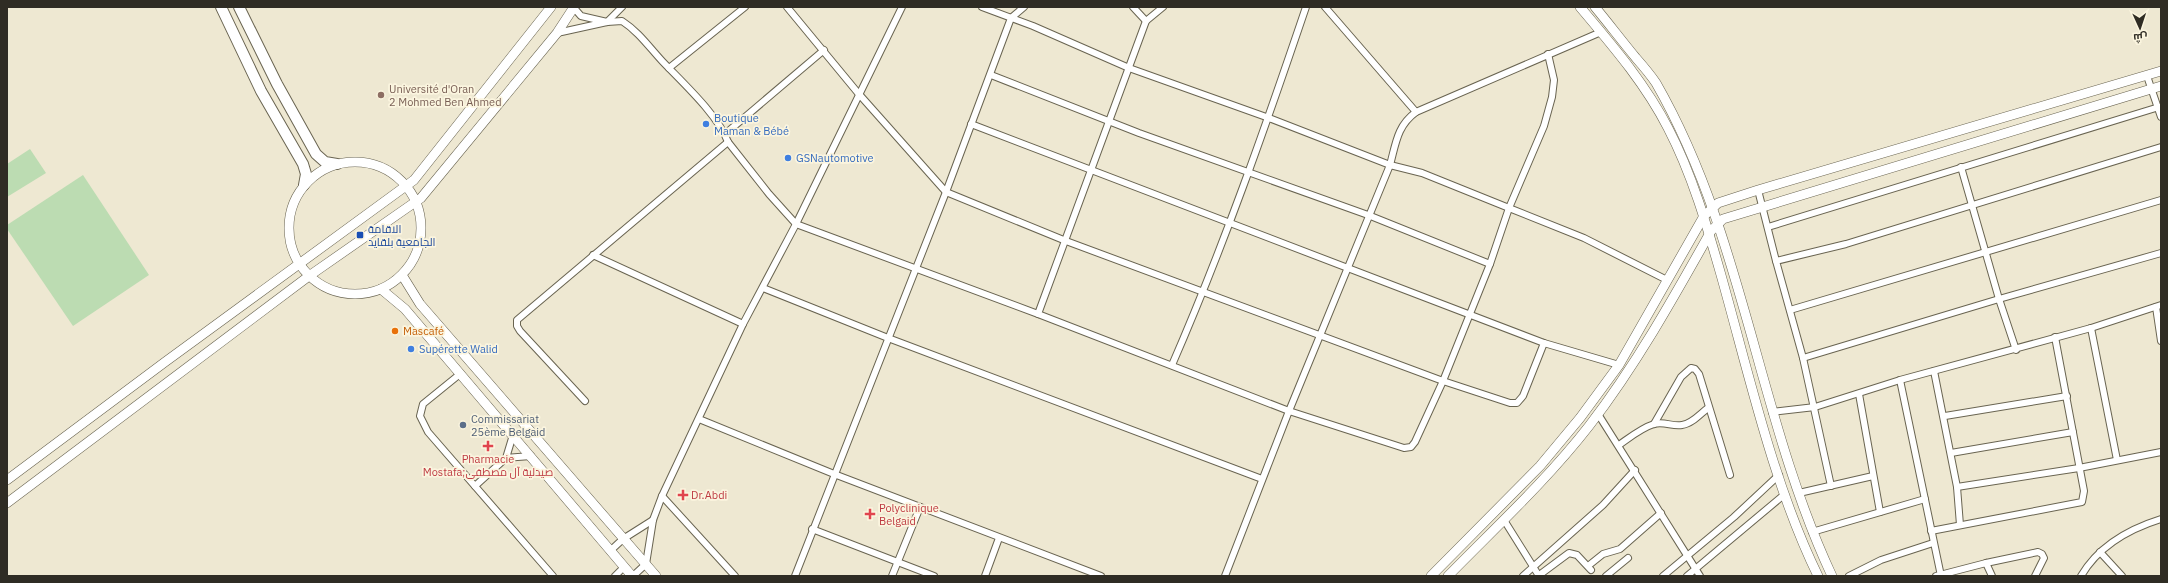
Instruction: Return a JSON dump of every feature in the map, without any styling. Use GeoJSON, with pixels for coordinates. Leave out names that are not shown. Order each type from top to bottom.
{"type":"FeatureCollection","features":[{"type":"Feature","properties":{"kind":"highway"},"geometry":{"type":"LineString","coordinates":[[221,7],[261,92],[303,164],[306,174],[304,185]]}},
{"type":"Feature","properties":{"kind":"highway"},"geometry":{"type":"LineString","coordinates":[[239,7],[277,84],[316,154],[325,162],[337,164]]}},
{"type":"Feature","properties":{"kind":"main road"},"geometry":{"type":"LineString","coordinates":[[7,480],[407,186],[428,164],[552,7]]}},
{"type":"Feature","properties":{"kind":"main road"},"geometry":{"type":"LineString","coordinates":[[1580,7],[1645,87],[1669,129],[1704,216],[1785,494],[1804,547],[1818,576]]}},
{"type":"Feature","properties":{"kind":"main road"},"geometry":{"type":"LineString","coordinates":[[1595,7],[1654,80],[1681,129],[1719,223],[1748,320],[1772,412],[1812,532],[1832,576]]}},
{"type":"Feature","properties":{"kind":"main road"},"geometry":{"type":"LineString","coordinates":[[7,503],[309,276],[416,202],[439,178],[557,33],[574,8]]}},
{"type":"Feature","properties":{"kind":"main road"},"geometry":{"type":"LineString","coordinates":[[1431,576],[1540,466],[1580,418],[1619,365],[1704,216],[1713,206],[1758,190],[2161,71]]}},
{"type":"Feature","properties":{"kind":"main road"},"geometry":{"type":"LineString","coordinates":[[1448,576],[1550,472],[1598,414],[1626,375],[1709,234],[1719,223],[1729,217],[2157,88]]}},
{"type":"Feature","properties":{"kind":"main road"},"geometry":{"type":"LineString","coordinates":[[362,162],[387,170],[407,186],[416,202],[420,214],[420,240],[410,265],[402,275],[381,289],[365,293],[349,294],[333,291],[309,276],[299,264],[291,248],[288,232],[294,199],[304,185],[319,172],[337,164],[362,162]]}},
{"type":"Feature","properties":{"kind":"main road"},"geometry":{"type":"LineString","coordinates":[[402,275],[420,304],[656,576]]}},
{"type":"Feature","properties":{"kind":"main road"},"geometry":{"type":"LineString","coordinates":[[381,289],[405,309],[513,434],[610,551],[633,576]]}},
{"type":"Feature","properties":{"kind":"street"},"geometry":{"type":"LineString","coordinates":[[607,22],[622,7]]}},
{"type":"Feature","properties":{"kind":"street"},"geometry":{"type":"LineString","coordinates":[[668,68],[745,7]]}},
{"type":"Feature","properties":{"kind":"street"},"geometry":{"type":"LineString","coordinates":[[787,7],[858,93],[946,192],[1066,241],[1443,381],[1510,403],[1517,403],[1523,396],[1544,343]]}},
{"type":"Feature","properties":{"kind":"street"},"geometry":{"type":"LineString","coordinates":[[633,576],[646,564],[653,520],[662,496],[743,324],[796,224],[858,93],[902,7]]}},
{"type":"Feature","properties":{"kind":"street"},"geometry":{"type":"LineString","coordinates":[[982,7],[1129,68],[1269,118],[1390,165],[1422,173],[1584,238],[1667,280]]}},
{"type":"Feature","properties":{"kind":"street"},"geometry":{"type":"LineString","coordinates":[[795,576],[812,529],[946,192],[1011,18],[1024,7]]}},
{"type":"Feature","properties":{"kind":"street"},"geometry":{"type":"LineString","coordinates":[[1133,7],[1146,22]]}},
{"type":"Feature","properties":{"kind":"street"},"geometry":{"type":"LineString","coordinates":[[1038,314],[1066,241],[1075,211],[1093,171],[1109,120],[1146,22],[1163,7]]}},
{"type":"Feature","properties":{"kind":"street"},"geometry":{"type":"LineString","coordinates":[[1172,365],[1204,292],[1269,118],[1306,7]]}},
{"type":"Feature","properties":{"kind":"street"},"geometry":{"type":"LineString","coordinates":[[1325,7],[1416,112]]}},
{"type":"Feature","properties":{"kind":"street"},"geometry":{"type":"LineString","coordinates":[[574,8],[581,16],[607,22]]}},
{"type":"Feature","properties":{"kind":"street"},"geometry":{"type":"LineString","coordinates":[[557,33],[607,22],[622,21],[629,26],[643,38],[668,68],[697,97],[725,134],[728,142],[769,194],[796,224],[1038,314],[1289,411],[1408,448],[1415,442],[1443,381],[1490,264],[1509,208],[1544,126],[1552,97],[1554,80],[1548,54]]}},
{"type":"Feature","properties":{"kind":"street"},"geometry":{"type":"LineString","coordinates":[[1225,576],[1289,411],[1322,335],[1368,215],[1390,165],[1398,132],[1405,120],[1416,112],[1601,32]]}},
{"type":"Feature","properties":{"kind":"street"},"geometry":{"type":"LineString","coordinates":[[725,134],[824,50]]}},
{"type":"Feature","properties":{"kind":"street"},"geometry":{"type":"LineString","coordinates":[[990,75],[1248,173],[1368,215],[1490,264]]}},
{"type":"Feature","properties":{"kind":"street"},"geometry":{"type":"LineString","coordinates":[[2147,76],[2157,88],[2158,107],[2161,117]]}},
{"type":"Feature","properties":{"kind":"street"},"geometry":{"type":"LineString","coordinates":[[1768,227],[1961,166],[2158,107]]}},
{"type":"Feature","properties":{"kind":"street"},"geometry":{"type":"LineString","coordinates":[[971,124],[1229,224],[1544,343],[1619,365]]}},
{"type":"Feature","properties":{"kind":"street"},"geometry":{"type":"LineString","coordinates":[[585,401],[520,331],[517,320],[728,142]]}},
{"type":"Feature","properties":{"kind":"street"},"geometry":{"type":"LineString","coordinates":[[1776,261],[1846,244],[2161,147]]}},
{"type":"Feature","properties":{"kind":"street"},"geometry":{"type":"LineString","coordinates":[[1961,166],[1999,299],[2016,350]]}},
{"type":"Feature","properties":{"kind":"street"},"geometry":{"type":"LineString","coordinates":[[1758,190],[1803,358],[1815,407],[1831,486]]}},
{"type":"Feature","properties":{"kind":"street"},"geometry":{"type":"LineString","coordinates":[[1790,310],[2161,200]]}},
{"type":"Feature","properties":{"kind":"street"},"geometry":{"type":"LineString","coordinates":[[1803,358],[1999,299],[2161,253]]}},
{"type":"Feature","properties":{"kind":"street"},"geometry":{"type":"LineString","coordinates":[[593,255],[743,324]]}},
{"type":"Feature","properties":{"kind":"street"},"geometry":{"type":"LineString","coordinates":[[763,288],[888,338],[1262,479]]}},
{"type":"Feature","properties":{"kind":"street"},"geometry":{"type":"LineString","coordinates":[[1772,412],[1815,407],[1900,380],[2016,350],[2055,337],[2091,328],[2158,306],[2161,341]]}},
{"type":"Feature","properties":{"kind":"street"},"geometry":{"type":"LineString","coordinates":[[2091,328],[2117,460]]}},
{"type":"Feature","properties":{"kind":"street"},"geometry":{"type":"LineString","coordinates":[[1930,531],[2082,502],[2084,491],[2055,337]]}},
{"type":"Feature","properties":{"kind":"street"},"geometry":{"type":"LineString","coordinates":[[1654,424],[1681,377],[1690,368],[1695,369],[1699,374],[1708,408],[1730,475]]}},
{"type":"Feature","properties":{"kind":"street"},"geometry":{"type":"LineString","coordinates":[[1934,371],[1952,453],[1957,487],[1960,525]]}},
{"type":"Feature","properties":{"kind":"street"},"geometry":{"type":"LineString","coordinates":[[460,374],[423,404],[420,416],[428,432],[552,576]]}},
{"type":"Feature","properties":{"kind":"street"},"geometry":{"type":"LineString","coordinates":[[1900,380],[1925,499],[1939,576],[1986,563],[2040,553],[2044,558],[2035,576]]}},
{"type":"Feature","properties":{"kind":"street"},"geometry":{"type":"LineString","coordinates":[[1859,394],[1880,512]]}},
{"type":"Feature","properties":{"kind":"street"},"geometry":{"type":"LineString","coordinates":[[1945,416],[2067,396]]}},
{"type":"Feature","properties":{"kind":"street"},"geometry":{"type":"LineString","coordinates":[[1618,445],[1643,429],[1654,424],[1662,423],[1681,426],[1687,424],[1708,408]]}},
{"type":"Feature","properties":{"kind":"street"},"geometry":{"type":"LineString","coordinates":[[1598,414],[1635,470],[1700,576]]}},
{"type":"Feature","properties":{"kind":"street"},"geometry":{"type":"LineString","coordinates":[[699,419],[834,474],[1101,576]]}},
{"type":"Feature","properties":{"kind":"street"},"geometry":{"type":"LineString","coordinates":[[1952,453],[2073,432]]}},
{"type":"Feature","properties":{"kind":"street"},"geometry":{"type":"LineString","coordinates":[[475,486],[506,458],[513,434]]}},
{"type":"Feature","properties":{"kind":"street"},"geometry":{"type":"LineString","coordinates":[[1957,487],[2079,468],[2161,452]]}},
{"type":"Feature","properties":{"kind":"street"},"geometry":{"type":"LineString","coordinates":[[506,458],[530,456]]}},
{"type":"Feature","properties":{"kind":"street"},"geometry":{"type":"LineString","coordinates":[[1523,576],[1592,516],[1635,470]]}},
{"type":"Feature","properties":{"kind":"street"},"geometry":{"type":"LineString","coordinates":[[1663,576],[1734,517],[1779,474]]}},
{"type":"Feature","properties":{"kind":"street"},"geometry":{"type":"LineString","coordinates":[[1798,493],[1873,476]]}},
{"type":"Feature","properties":{"kind":"street"},"geometry":{"type":"LineString","coordinates":[[1687,576],[1785,494]]}},
{"type":"Feature","properties":{"kind":"street"},"geometry":{"type":"LineString","coordinates":[[662,496],[735,576]]}},
{"type":"Feature","properties":{"kind":"street"},"geometry":{"type":"LineString","coordinates":[[1812,532],[1925,499]]}},
{"type":"Feature","properties":{"kind":"street"},"geometry":{"type":"LineString","coordinates":[[892,576],[920,507]]}},
{"type":"Feature","properties":{"kind":"street"},"geometry":{"type":"LineString","coordinates":[[1504,520],[1539,576],[1569,553],[1577,555],[1590,568],[1603,554],[1620,549],[1661,513]]}},
{"type":"Feature","properties":{"kind":"street"},"geometry":{"type":"LineString","coordinates":[[2081,576],[2105,547],[2139,528],[2161,519]]}},
{"type":"Feature","properties":{"kind":"street"},"geometry":{"type":"LineString","coordinates":[[610,551],[623,539],[653,520]]}},
{"type":"Feature","properties":{"kind":"street"},"geometry":{"type":"LineString","coordinates":[[812,529],[934,576]]}},
{"type":"Feature","properties":{"kind":"street"},"geometry":{"type":"LineString","coordinates":[[985,576],[999,538]]}},
{"type":"Feature","properties":{"kind":"street"},"geometry":{"type":"LineString","coordinates":[[1849,576],[1888,557],[1933,543]]}},
{"type":"Feature","properties":{"kind":"street"},"geometry":{"type":"LineString","coordinates":[[2100,552],[2122,576]]}},
{"type":"Feature","properties":{"kind":"street"},"geometry":{"type":"LineString","coordinates":[[1606,576],[1628,558]]}},
{"type":"Feature","properties":{"kind":"street"},"geometry":{"type":"LineString","coordinates":[[1986,563],[1992,576]]}},
{"type":"Feature","properties":{"kind":"street"},"geometry":{"type":"LineString","coordinates":[[615,576],[624,567]]}},
{"type":"Feature","properties":{"kind":"street"},"geometry":{"type":"LineString","coordinates":[[1079,576],[1081,569]]}},
{"type":"Feature","properties":{"kind":"green space"},"geometry":{"type":"Polygon","coordinates":[[[30,149],[46,173],[7,197],[7,164],[30,149]]]}},
{"type":"Feature","properties":{"kind":"green space"},"geometry":{"type":"Polygon","coordinates":[[[83,175],[149,275],[73,326],[7,229],[7,225],[83,175]]]}},
{"type":"Feature","properties":{"kind":"place","name":"Université d'Oran 2 Mohmed Ben Ahmed"},"geometry":{"type":"Point","coordinates":[381,95]}},
{"type":"Feature","properties":{"kind":"place","name":"Boutique Maman & Bébé"},"geometry":{"type":"Point","coordinates":[706,124]}},
{"type":"Feature","properties":{"kind":"place","name":"GSNautomotive"},"geometry":{"type":"Point","coordinates":[788,158]}},
{"type":"Feature","properties":{"kind":"place","name":"الاقامة الجامعية بلقايد"},"geometry":{"type":"Point","coordinates":[360,235]}},
{"type":"Feature","properties":{"kind":"place","name":"Mascafé"},"geometry":{"type":"Point","coordinates":[395,331]}},
{"type":"Feature","properties":{"kind":"place","name":"Supérette Walid"},"geometry":{"type":"Point","coordinates":[411,349]}},
{"type":"Feature","properties":{"kind":"place","name":"Commissariat 25ème Belgaid"},"geometry":{"type":"Point","coordinates":[463,425]}},
{"type":"Feature","properties":{"kind":"place","name":"Pharmacie Mostafa;صيدلية آل مصطفى"},"geometry":{"type":"Point","coordinates":[488,446]}},
{"type":"Feature","properties":{"kind":"place","name":"Dr.Abdi"},"geometry":{"type":"Point","coordinates":[683,495]}},
{"type":"Feature","properties":{"kind":"place","name":"Polyclinique Belgaid"},"geometry":{"type":"Point","coordinates":[870,514]}}]}
